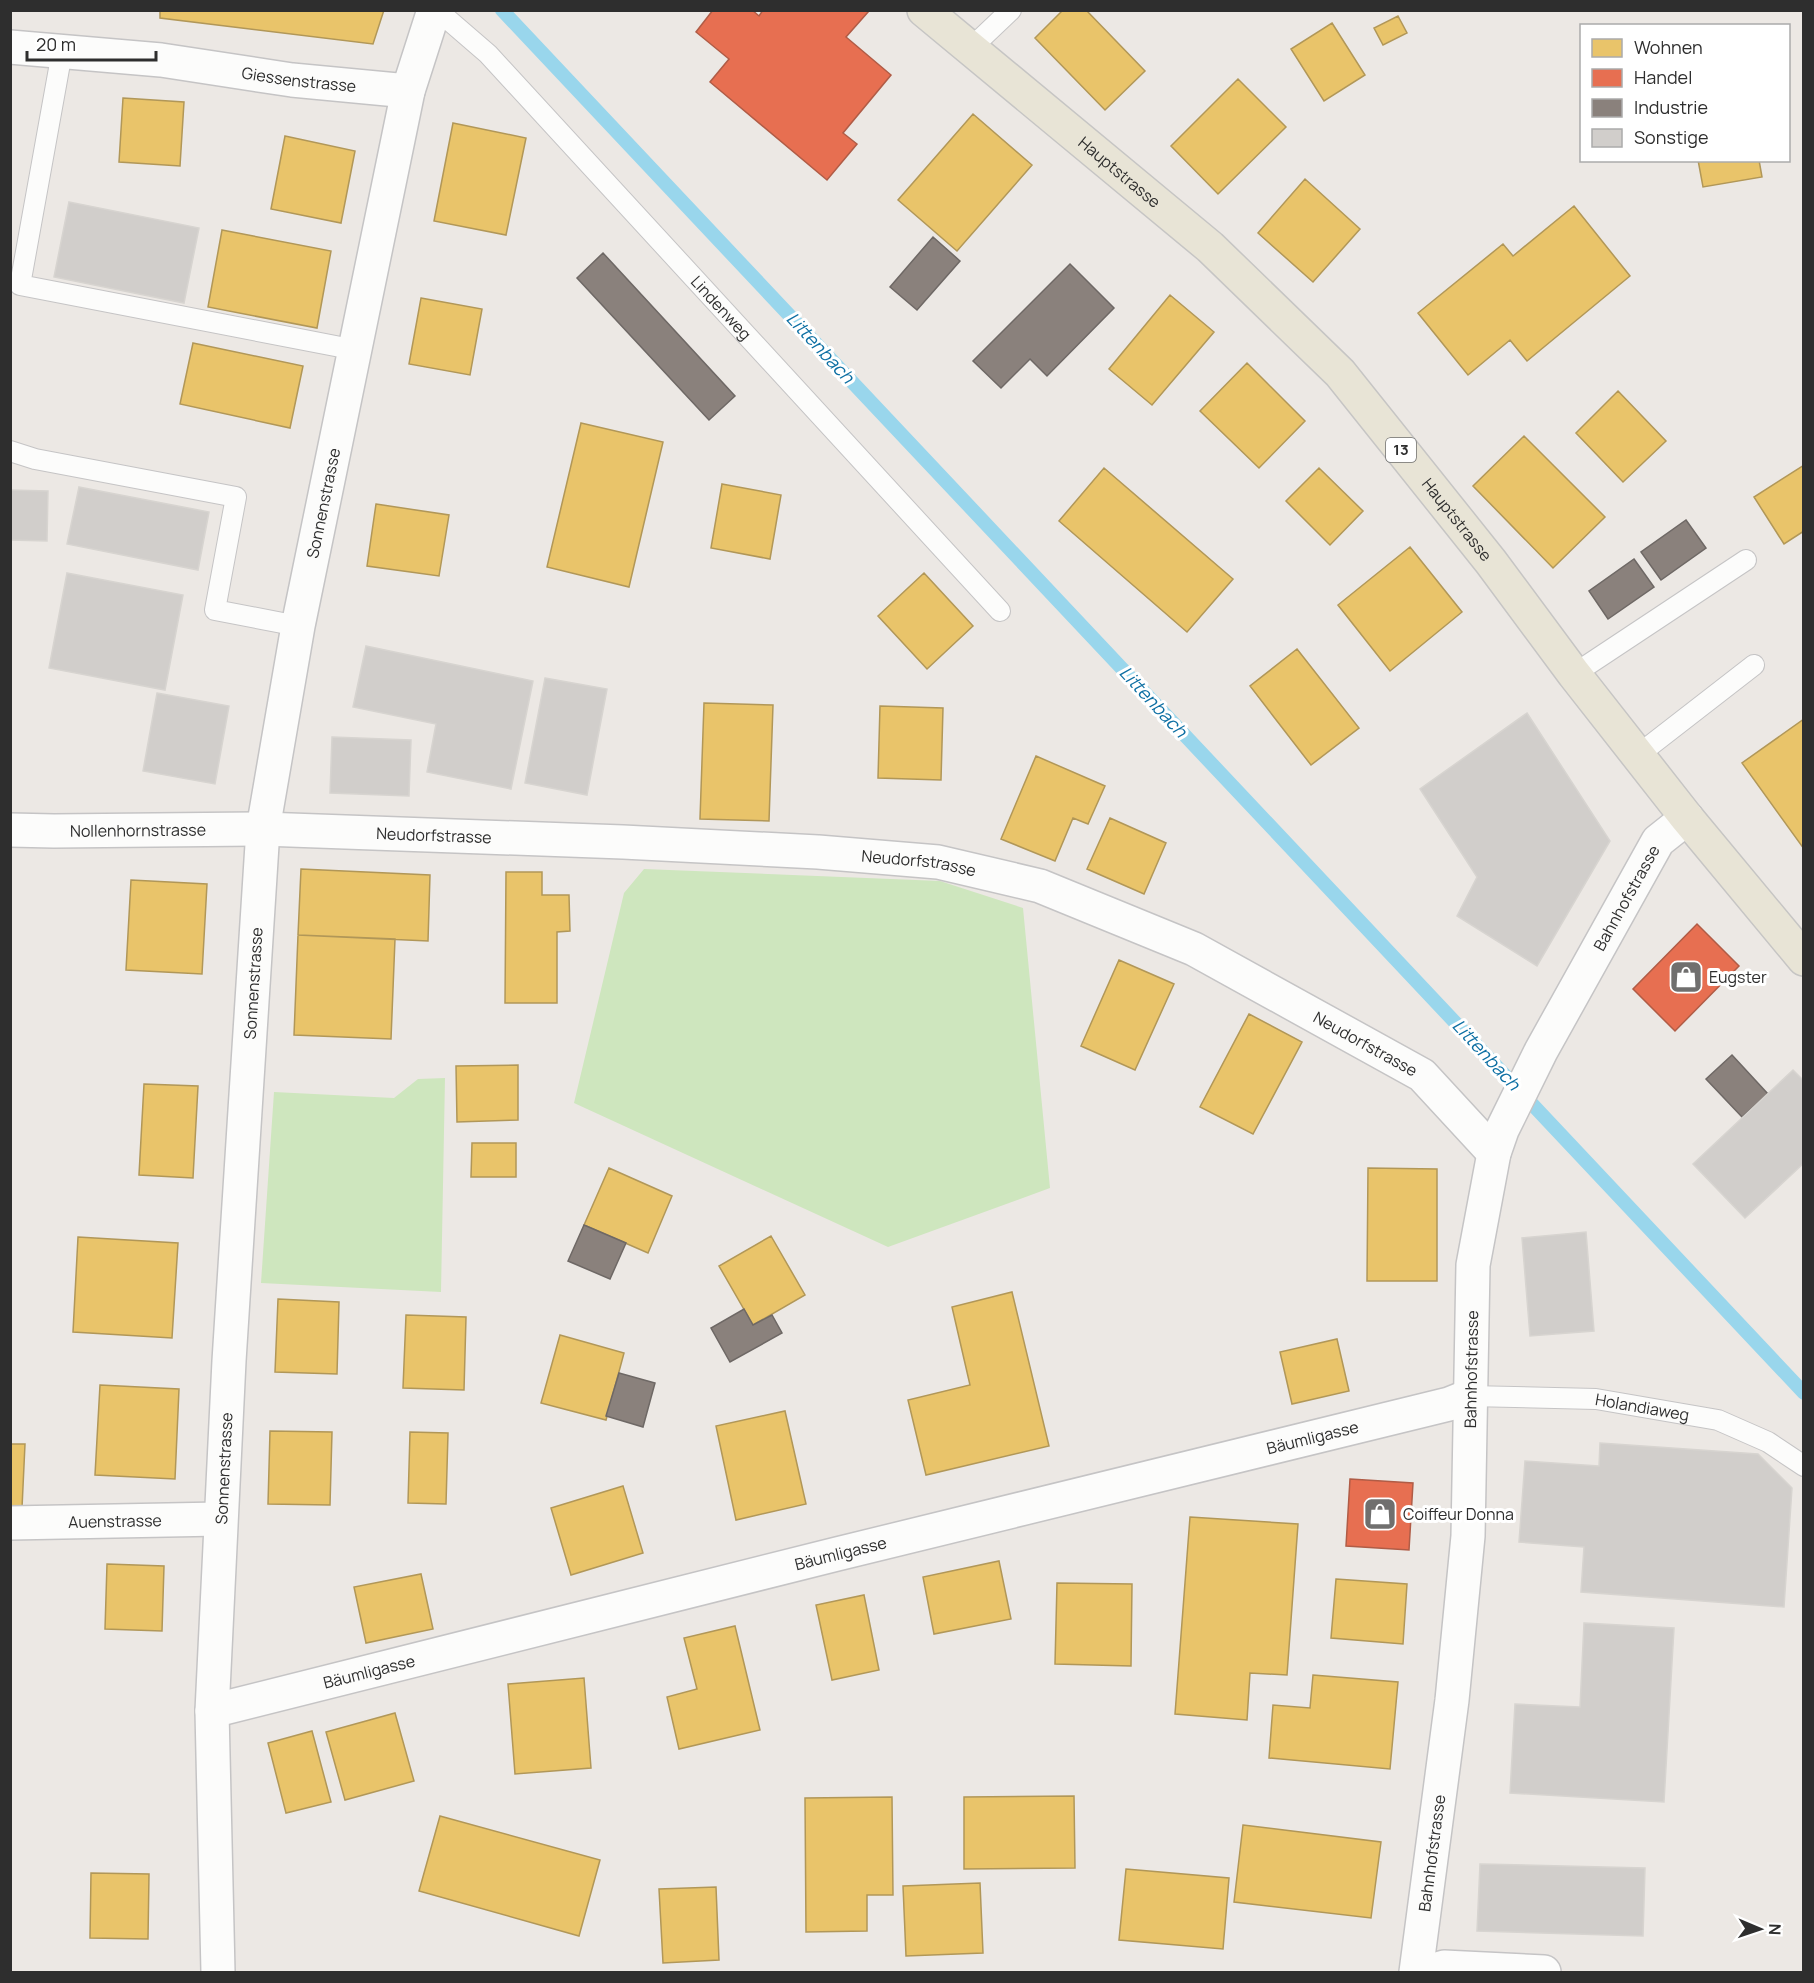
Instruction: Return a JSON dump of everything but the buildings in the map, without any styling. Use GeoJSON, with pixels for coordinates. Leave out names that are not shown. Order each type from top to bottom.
{"type":"FeatureCollection","features":[{"type":"Feature","properties":{"kind":"main road","name":"Hauptstrasse"},"geometry":{"type":"LineString","coordinates":[[924,10],[1210,247],[1340,373],[1491,562],[1574,674],[1687,818],[1800,948]]}},
{"type":"Feature","properties":{"kind":"street","name":"Sonnenstrasse"},"geometry":{"type":"LineString","coordinates":[[218,1972],[212,1711],[220,1519],[263,829],[298,626],[408,91],[436,10]]}},
{"type":"Feature","properties":{"kind":"street","name":"Giessenstrasse"},"geometry":{"type":"LineString","coordinates":[[10,47],[161,60],[292,80],[408,91]]}},
{"type":"Feature","properties":{"kind":"street","name":"Bahnhofstrasse"},"geometry":{"type":"LineString","coordinates":[[1416,1972],[1452,1700],[1468,1536],[1473,1265],[1498,1141],[1541,1051],[1658,842],[1687,818]]}},
{"type":"Feature","properties":{"kind":"street","name":"Nollenhornstrasse"},"geometry":{"type":"LineString","coordinates":[[10,830],[263,829]]}},
{"type":"Feature","properties":{"kind":"street","name":"Neudorfstrasse"},"geometry":{"type":"LineString","coordinates":[[263,829],[623,842],[818,852],[938,862],[1040,886],[1194,949],[1422,1075],[1498,1141]]}},
{"type":"Feature","properties":{"kind":"street","name":"Bäumligasse"},"geometry":{"type":"LineString","coordinates":[[212,1711],[825,1556],[1449,1404],[1469,1396]]}},
{"type":"Feature","properties":{"kind":"street","name":"Auenstrasse"},"geometry":{"type":"LineString","coordinates":[[10,1523],[220,1519]]}},
{"type":"Feature","properties":{"kind":"street"},"geometry":{"type":"LineString","coordinates":[[1427,1972],[1444,1968],[1544,1972]]}},
{"type":"Feature","properties":{"kind":"lane","name":"Lindenweg"},"geometry":{"type":"LineString","coordinates":[[436,10],[488,54],[1000,611]]}},
{"type":"Feature","properties":{"kind":"lane"},"geometry":{"type":"LineString","coordinates":[[971,48],[1011,10]]}},
{"type":"Feature","properties":{"kind":"lane"},"geometry":{"type":"LineString","coordinates":[[62,52],[16,265],[20,285],[356,350]]}},
{"type":"Feature","properties":{"kind":"lane"},"geometry":{"type":"LineString","coordinates":[[10,451],[35,459],[236,497],[215,610],[298,626]]}},
{"type":"Feature","properties":{"kind":"lane"},"geometry":{"type":"LineString","coordinates":[[1574,674],[1746,560]]}},
{"type":"Feature","properties":{"kind":"lane"},"geometry":{"type":"LineString","coordinates":[[1638,755],[1754,665]]}},
{"type":"Feature","properties":{"kind":"lane","name":"Holandiaweg"},"geometry":{"type":"LineString","coordinates":[[1469,1396],[1596,1399],[1718,1420],[1768,1442],[1803,1466]]}},
{"type":"Feature","properties":{"kind":"green space"},"geometry":{"type":"Polygon","coordinates":[[[644,869],[940,881],[1023,908],[1050,1188],[888,1247],[574,1103],[624,893],[644,869]]]}},
{"type":"Feature","properties":{"kind":"green space"},"geometry":{"type":"Polygon","coordinates":[[[445,1078],[441,1292],[261,1283],[274,1092],[394,1098],[418,1079],[445,1078]]]}},
{"type":"Feature","properties":{"kind":"waterway","name":"Littenbach"},"geometry":{"type":"LineString","coordinates":[[502,10],[1804,1393]]}},
{"type":"Feature","properties":{"kind":"place","name":"Eugster"},"geometry":{"type":"Point","coordinates":[1686,977]}},
{"type":"Feature","properties":{"kind":"place","name":"Coiffeur Donna"},"geometry":{"type":"Point","coordinates":[1380,1514]}}]}
